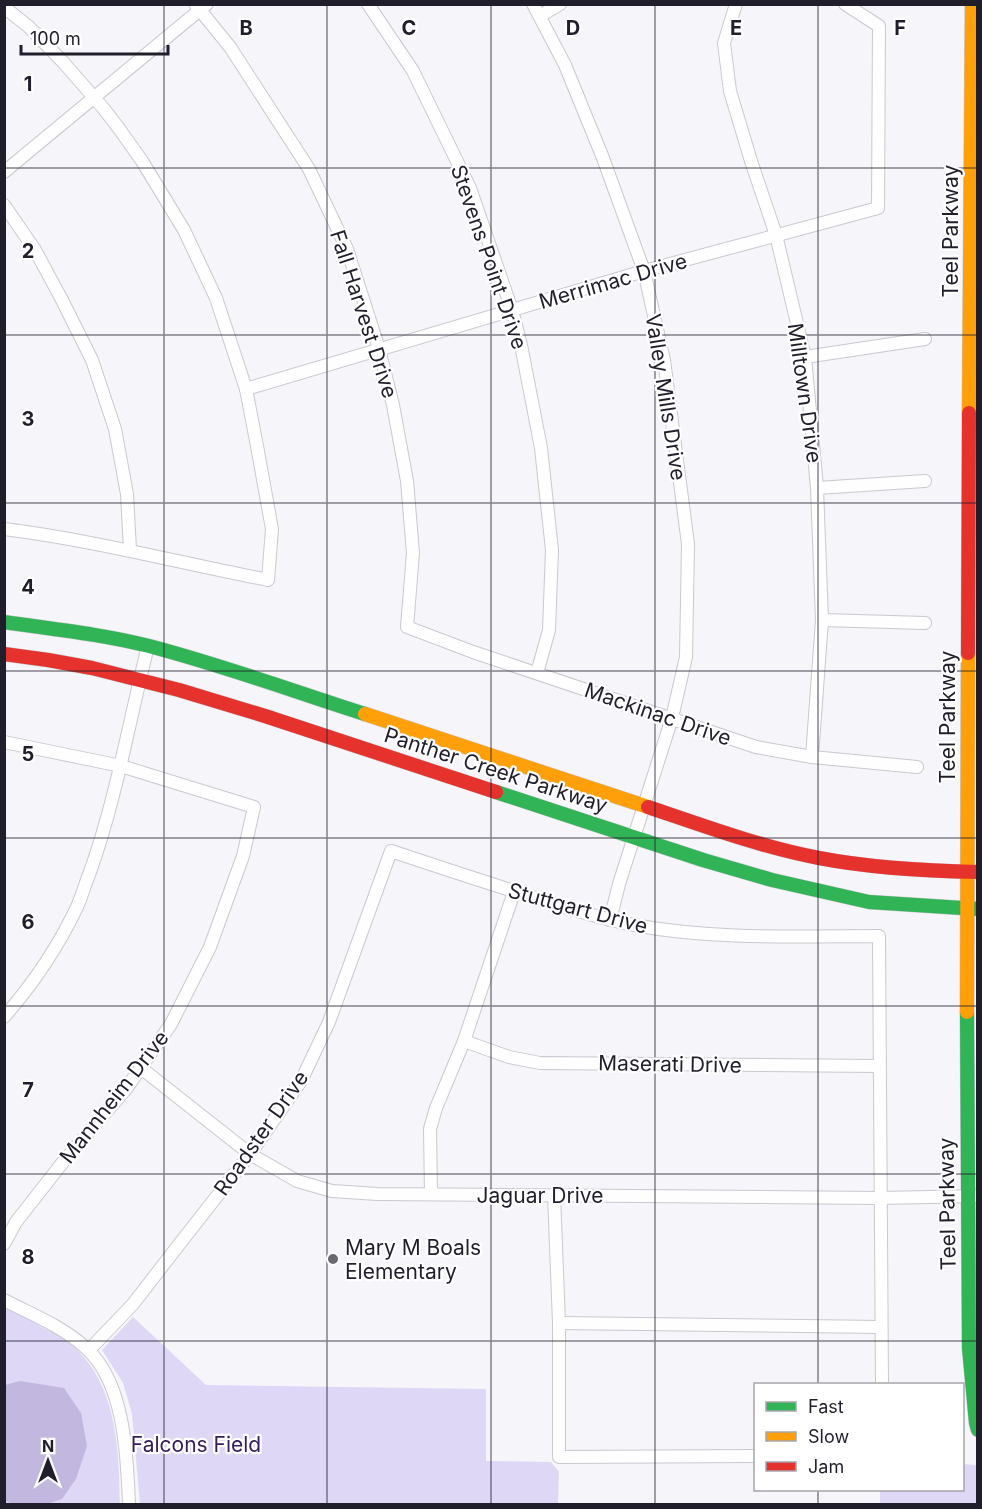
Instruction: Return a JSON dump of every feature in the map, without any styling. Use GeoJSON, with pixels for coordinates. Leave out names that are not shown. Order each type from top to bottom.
{"type":"FeatureCollection","features":[{"type":"Feature","properties":{"kind":"main road","name":"Teel Parkway"},"geometry":{"type":"LineString","coordinates":[[972,4],[973,1196],[969,1348],[978,1430]]}},
{"type":"Feature","properties":{"kind":"main road","name":"Panther Creek Parkway"},"geometry":{"type":"LineString","coordinates":[[4,622],[75,632],[148,646],[240,672],[786,851],[893,868],[972,872]]}},
{"type":"Feature","properties":{"kind":"main road","name":"Panther Creek Parkway"},"geometry":{"type":"LineString","coordinates":[[4,654],[140,679],[232,705],[703,860],[772,880],[869,902],[972,908]]}},
{"type":"Feature","properties":{"kind":"street","name":"Stevens Point Drive"},"geometry":{"type":"LineString","coordinates":[[368,4],[412,71],[470,188],[512,310],[521,345],[541,448],[552,550],[549,630],[537,674]]}},
{"type":"Feature","properties":{"kind":"street","name":"Valley Mills Drive"},"geometry":{"type":"LineString","coordinates":[[533,4],[565,65],[644,271],[664,360],[688,544],[686,657],[672,718],[633,837],[610,920]]}},
{"type":"Feature","properties":{"kind":"street"},"geometry":{"type":"LineString","coordinates":[[540,16],[560,4]]}},
{"type":"Feature","properties":{"kind":"street","name":"Milltown Drive"},"geometry":{"type":"LineString","coordinates":[[736,4],[724,44],[730,92],[776,235],[805,357],[818,488],[822,620],[812,757]]}},
{"type":"Feature","properties":{"kind":"street","name":"Merrimac Drive"},"geometry":{"type":"LineString","coordinates":[[246,389],[644,271],[878,208],[879,26],[845,4]]}},
{"type":"Feature","properties":{"kind":"street"},"geometry":{"type":"LineString","coordinates":[[4,172],[200,6]]}},
{"type":"Feature","properties":{"kind":"street","name":"Fall Harvest Drive"},"geometry":{"type":"LineString","coordinates":[[200,6],[230,47],[309,169],[347,249],[379,349],[393,405],[407,481],[412,553],[407,627]]}},
{"type":"Feature","properties":{"kind":"street"},"geometry":{"type":"LineString","coordinates":[[4,7],[29,27],[63,62],[142,161],[184,230],[216,298],[246,389],[272,529],[268,580],[130,550],[4,529]]}},
{"type":"Feature","properties":{"kind":"street"},"geometry":{"type":"LineString","coordinates":[[4,205],[35,250],[92,360],[115,429],[127,494],[130,550]]}},
{"type":"Feature","properties":{"kind":"street"},"geometry":{"type":"LineString","coordinates":[[805,357],[925,339]]}},
{"type":"Feature","properties":{"kind":"street"},"geometry":{"type":"LineString","coordinates":[[818,488],[925,481]]}},
{"type":"Feature","properties":{"kind":"street"},"geometry":{"type":"LineString","coordinates":[[822,620],[925,623]]}},
{"type":"Feature","properties":{"kind":"street","name":"Mackinac Drive"},"geometry":{"type":"LineString","coordinates":[[407,627],[473,652],[756,747],[812,757],[917,767]]}},
{"type":"Feature","properties":{"kind":"street"},"geometry":{"type":"LineString","coordinates":[[4,1017],[20,999],[51,955],[77,906],[102,837],[121,766],[148,646]]}},
{"type":"Feature","properties":{"kind":"street"},"geometry":{"type":"LineString","coordinates":[[4,742],[121,766]]}},
{"type":"Feature","properties":{"kind":"street","name":"Mannheim Drive"},"geometry":{"type":"LineString","coordinates":[[4,1244],[16,1222],[63,1162],[126,1089],[171,1024],[210,947],[243,856],[254,807],[121,766]]}},
{"type":"Feature","properties":{"kind":"street","name":"Stuttgart Drive"},"geometry":{"type":"LineString","coordinates":[[391,850],[514,892],[610,920],[663,930],[724,935],[879,936],[879,1066]]}},
{"type":"Feature","properties":{"kind":"street","name":"Roadster Drive"},"geometry":{"type":"LineString","coordinates":[[89,1350],[133,1304],[250,1154],[301,1081],[329,1023],[391,850]]}},
{"type":"Feature","properties":{"kind":"street"},"geometry":{"type":"LineString","coordinates":[[431,1194],[430,1129],[436,1108],[464,1041],[514,892]]}},
{"type":"Feature","properties":{"kind":"street","name":"Maserati Drive"},"geometry":{"type":"LineString","coordinates":[[464,1041],[509,1057],[540,1063],[879,1066]]}},
{"type":"Feature","properties":{"kind":"street"},"geometry":{"type":"LineString","coordinates":[[879,1066],[882,1383]]}},
{"type":"Feature","properties":{"kind":"street","name":"Jaguar Drive"},"geometry":{"type":"LineString","coordinates":[[141,1068],[250,1154],[297,1181],[332,1191],[377,1194],[880,1198],[973,1196]]}},
{"type":"Feature","properties":{"kind":"street"},"geometry":{"type":"LineString","coordinates":[[554,1195],[559,1323],[559,1456],[754,1456]]}},
{"type":"Feature","properties":{"kind":"street"},"geometry":{"type":"LineString","coordinates":[[4,1300],[56,1325],[89,1350],[104,1371],[115,1392],[127,1460],[129,1504]]}},
{"type":"Feature","properties":{"kind":"street"},"geometry":{"type":"LineString","coordinates":[[559,1323],[881,1327]]}},
{"type":"Feature","properties":{"kind":"green space"},"geometry":{"type":"Polygon","coordinates":[[[4,1307],[63,1338],[82,1355],[95,1373],[112,1415],[116,1437],[120,1504],[5,1504],[4,1307]]]}},
{"type":"Feature","properties":{"kind":"green space","name":"Falcons Field"},"geometry":{"type":"Polygon","coordinates":[[[133,1317],[206,1385],[486,1389],[486,1461],[551,1462],[559,1472],[558,1504],[140,1504],[132,1414],[123,1383],[102,1350],[133,1317]]]}},
{"type":"Feature","properties":{"kind":"green space"},"geometry":{"type":"Polygon","coordinates":[[[964,1464],[976,1465],[978,1471],[977,1504],[880,1504],[880,1491],[964,1491],[964,1464]]]}},
{"type":"Feature","properties":{"kind":"shaded area"},"geometry":{"type":"Polygon","coordinates":[[[20,1381],[64,1388],[81,1413],[87,1446],[76,1479],[62,1499],[47,1504],[12,1504],[5,1501],[5,1385],[20,1381]]]}},
{"type":"Feature","properties":{"kind":"traffic: fast"},"geometry":{"type":"LineString","coordinates":[[4,622],[95,635],[149,646],[365,714]]}},
{"type":"Feature","properties":{"kind":"traffic: fast"},"geometry":{"type":"LineString","coordinates":[[496,792],[703,860],[772,880],[869,902],[978,909]]}},
{"type":"Feature","properties":{"kind":"traffic: fast"},"geometry":{"type":"LineString","coordinates":[[967,1012],[969,1348],[978,1430]]}},
{"type":"Feature","properties":{"kind":"traffic: slow"},"geometry":{"type":"LineString","coordinates":[[969,413],[972,4]]}},
{"type":"Feature","properties":{"kind":"traffic: slow"},"geometry":{"type":"LineString","coordinates":[[967,1012],[968,653]]}},
{"type":"Feature","properties":{"kind":"traffic: slow"},"geometry":{"type":"LineString","coordinates":[[365,714],[648,807]]}},
{"type":"Feature","properties":{"kind":"traffic: jam"},"geometry":{"type":"LineString","coordinates":[[968,653],[969,413]]}},
{"type":"Feature","properties":{"kind":"traffic: jam"},"geometry":{"type":"LineString","coordinates":[[4,654],[92,668],[179,690],[496,792]]}},
{"type":"Feature","properties":{"kind":"traffic: jam"},"geometry":{"type":"LineString","coordinates":[[648,807],[754,842],[819,858],[898,868],[978,872]]}},
{"type":"Feature","properties":{"kind":"place","name":"Mary M Boals Elementary"},"geometry":{"type":"Point","coordinates":[333,1259]}}]}
